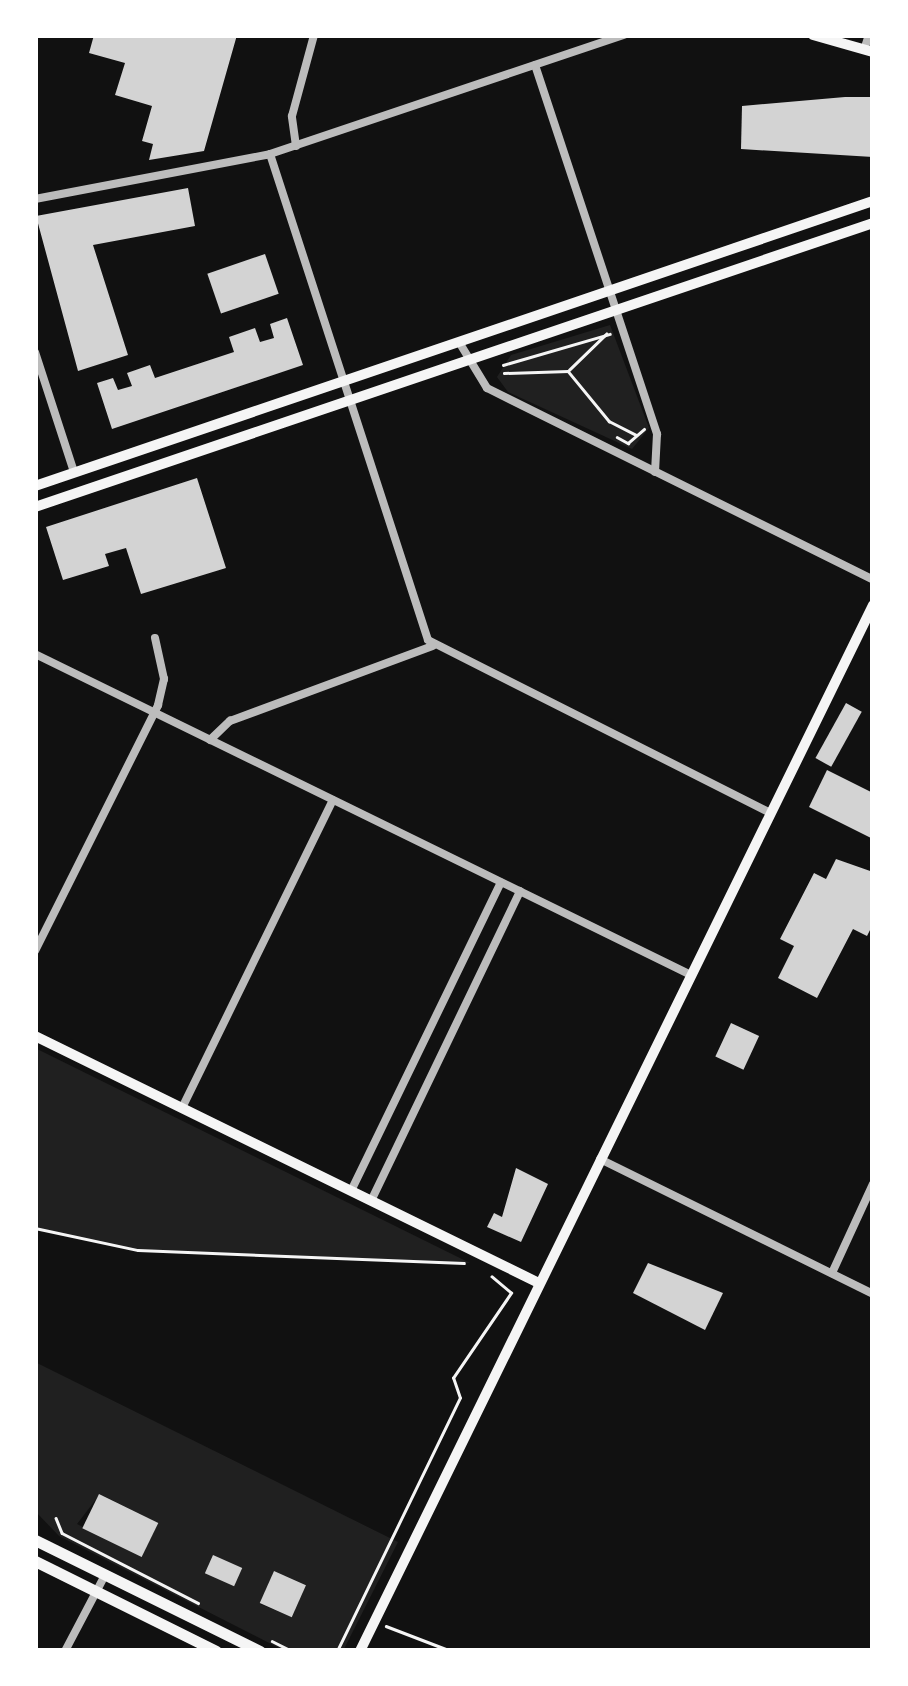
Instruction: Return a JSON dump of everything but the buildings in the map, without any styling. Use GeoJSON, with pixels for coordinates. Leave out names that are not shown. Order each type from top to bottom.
{"type":"FeatureCollection","features":[{"type":"Feature","properties":{"kind":"highway"},"geometry":{"type":"LineString","coordinates":[[35,1540],[260,1651]]}},
{"type":"Feature","properties":{"kind":"highway"},"geometry":{"type":"LineString","coordinates":[[35,1562],[216,1651]]}},
{"type":"Feature","properties":{"kind":"main road"},"geometry":{"type":"LineString","coordinates":[[813,35],[869,51]]}},
{"type":"Feature","properties":{"kind":"main road"},"geometry":{"type":"LineString","coordinates":[[35,486],[873,201]]}},
{"type":"Feature","properties":{"kind":"main road"},"geometry":{"type":"LineString","coordinates":[[35,507],[873,223]]}},
{"type":"Feature","properties":{"kind":"main road"},"geometry":{"type":"LineString","coordinates":[[360,1651],[873,605]]}},
{"type":"Feature","properties":{"kind":"main road"},"geometry":{"type":"LineString","coordinates":[[35,1036],[539,1283]]}},
{"type":"Feature","properties":{"kind":"street"},"geometry":{"type":"LineString","coordinates":[[296,146],[292,116],[314,35]]}},
{"type":"Feature","properties":{"kind":"street"},"geometry":{"type":"LineString","coordinates":[[35,199],[270,154],[624,35]]}},
{"type":"Feature","properties":{"kind":"street"},"geometry":{"type":"LineString","coordinates":[[869,35],[869,51]]}},
{"type":"Feature","properties":{"kind":"street"},"geometry":{"type":"LineString","coordinates":[[535,65],[658,440],[654,472]]}},
{"type":"Feature","properties":{"kind":"street"},"geometry":{"type":"LineString","coordinates":[[270,154],[433,646],[770,814]]}},
{"type":"Feature","properties":{"kind":"street"},"geometry":{"type":"LineString","coordinates":[[459,342],[465,362],[487,388],[873,580]]}},
{"type":"Feature","properties":{"kind":"street"},"geometry":{"type":"LineString","coordinates":[[35,352],[74,472]]}},
{"type":"Feature","properties":{"kind":"street"},"geometry":{"type":"LineString","coordinates":[[35,951],[155,713],[164,679],[155,638]]}},
{"type":"Feature","properties":{"kind":"street"},"geometry":{"type":"LineString","coordinates":[[210,740],[230,721],[433,646]]}},
{"type":"Feature","properties":{"kind":"street"},"geometry":{"type":"LineString","coordinates":[[35,654],[691,974]]}},
{"type":"Feature","properties":{"kind":"street"},"geometry":{"type":"LineString","coordinates":[[182,1108],[333,800]]}},
{"type":"Feature","properties":{"kind":"street"},"geometry":{"type":"LineString","coordinates":[[350,1191],[501,882]]}},
{"type":"Feature","properties":{"kind":"street"},"geometry":{"type":"LineString","coordinates":[[371,1201],[520,892]]}},
{"type":"Feature","properties":{"kind":"street"},"geometry":{"type":"LineString","coordinates":[[600,1159],[873,1294]]}},
{"type":"Feature","properties":{"kind":"street"},"geometry":{"type":"LineString","coordinates":[[832,1273],[873,1184]]}},
{"type":"Feature","properties":{"kind":"street"},"geometry":{"type":"LineString","coordinates":[[65,1651],[105,1575]]}},
{"type":"Feature","properties":{"kind":"path"},"geometry":{"type":"LineString","coordinates":[[504,373],[568,372],[610,325]]}},
{"type":"Feature","properties":{"kind":"path"},"geometry":{"type":"LineString","coordinates":[[607,332],[616,349]]}},
{"type":"Feature","properties":{"kind":"path"},"geometry":{"type":"LineString","coordinates":[[504,382],[503,362],[607,332]]}},
{"type":"Feature","properties":{"kind":"path"},"geometry":{"type":"LineString","coordinates":[[568,372],[609,421],[636,436]]}},
{"type":"Feature","properties":{"kind":"path"},"geometry":{"type":"LineString","coordinates":[[638,412],[644,428]]}},
{"type":"Feature","properties":{"kind":"path"},"geometry":{"type":"LineString","coordinates":[[623,448],[648,424]]}},
{"type":"Feature","properties":{"kind":"path"},"geometry":{"type":"LineString","coordinates":[[35,1228],[138,1250],[464,1262]]}},
{"type":"Feature","properties":{"kind":"path"},"geometry":{"type":"LineString","coordinates":[[447,1254],[475,1268]]}},
{"type":"Feature","properties":{"kind":"path"},"geometry":{"type":"LineString","coordinates":[[336,1651],[460,1398],[453,1378],[511,1292],[486,1274]]}},
{"type":"Feature","properties":{"kind":"path"},"geometry":{"type":"LineString","coordinates":[[56,1518],[62,1533],[204,1606]]}},
{"type":"Feature","properties":{"kind":"path"},"geometry":{"type":"LineString","coordinates":[[384,1626],[450,1651]]}},
{"type":"Feature","properties":{"kind":"path"},"geometry":{"type":"LineString","coordinates":[[256,1633],[292,1651]]}},
{"type":"Feature","properties":{"kind":"shaded area"},"geometry":{"type":"Polygon","coordinates":[[[610,325],[649,428],[632,449],[508,392],[497,377],[511,355],[610,325]]]}},
{"type":"Feature","properties":{"kind":"shaded area"},"geometry":{"type":"Polygon","coordinates":[[[35,1048],[470,1263],[138,1250],[35,1228],[35,1048]]]}},
{"type":"Feature","properties":{"kind":"shaded area"},"geometry":{"type":"Polygon","coordinates":[[[35,1362],[398,1542],[344,1649],[285,1651],[59,1536],[35,1511],[35,1362]],[[100,1494],[77,1524],[142,1556],[158,1523],[100,1494]],[[274,1571],[260,1604],[292,1617],[306,1585],[274,1571]]]}}]}
